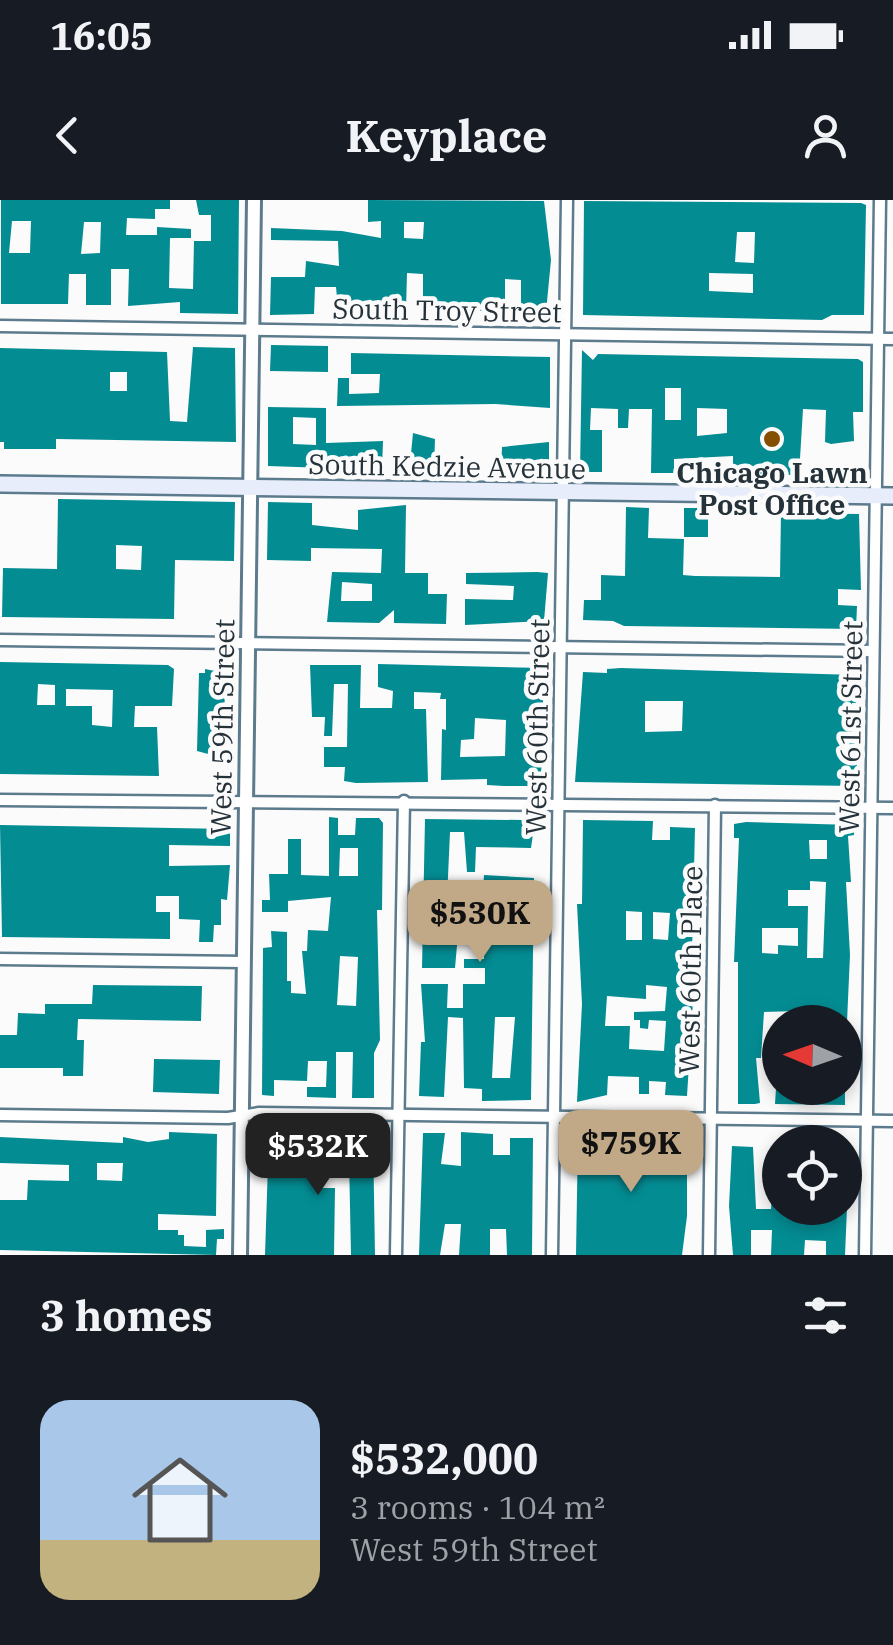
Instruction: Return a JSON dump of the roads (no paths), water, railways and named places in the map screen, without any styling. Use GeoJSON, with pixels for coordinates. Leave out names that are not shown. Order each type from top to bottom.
{"type":"FeatureCollection","features":[{"type":"Feature","properties":{"kind":"main road","name":"South Kedzie Avenue"},"geometry":{"type":"LineString","coordinates":[[0,484],[893,496]]}},
{"type":"Feature","properties":{"kind":"street","name":"West 59th Street"},"geometry":{"type":"LineString","coordinates":[[240,1255],[254,200]]}},
{"type":"Feature","properties":{"kind":"street","name":"West 60th Street"},"geometry":{"type":"LineString","coordinates":[[552,1255],[567,200]]}},
{"type":"Feature","properties":{"kind":"street","name":"West 61st Street"},"geometry":{"type":"LineString","coordinates":[[864,1255],[880,200]]}},
{"type":"Feature","properties":{"kind":"street","name":"South Troy Street"},"geometry":{"type":"LineString","coordinates":[[0,326],[893,339]]}},
{"type":"Feature","properties":{"kind":"street"},"geometry":{"type":"LineString","coordinates":[[0,640],[873,651]]}},
{"type":"Feature","properties":{"kind":"street"},"geometry":{"type":"LineString","coordinates":[[0,800],[893,808]]}},
{"type":"Feature","properties":{"kind":"street"},"geometry":{"type":"LineString","coordinates":[[396,1255],[404,801]]}},
{"type":"Feature","properties":{"kind":"street","name":"West 60th Place"},"geometry":{"type":"LineString","coordinates":[[708,1255],[714,805]]}},
{"type":"Feature","properties":{"kind":"street"},"geometry":{"type":"LineString","coordinates":[[0,959],[244,962]]}},
{"type":"Feature","properties":{"kind":"street"},"geometry":{"type":"LineString","coordinates":[[0,1115],[893,1121]]}},
{"type":"Feature","properties":{"kind":"place","name":"Chicago Lawn Post Office"},"geometry":{"type":"Point","coordinates":[772,439]}}]}
